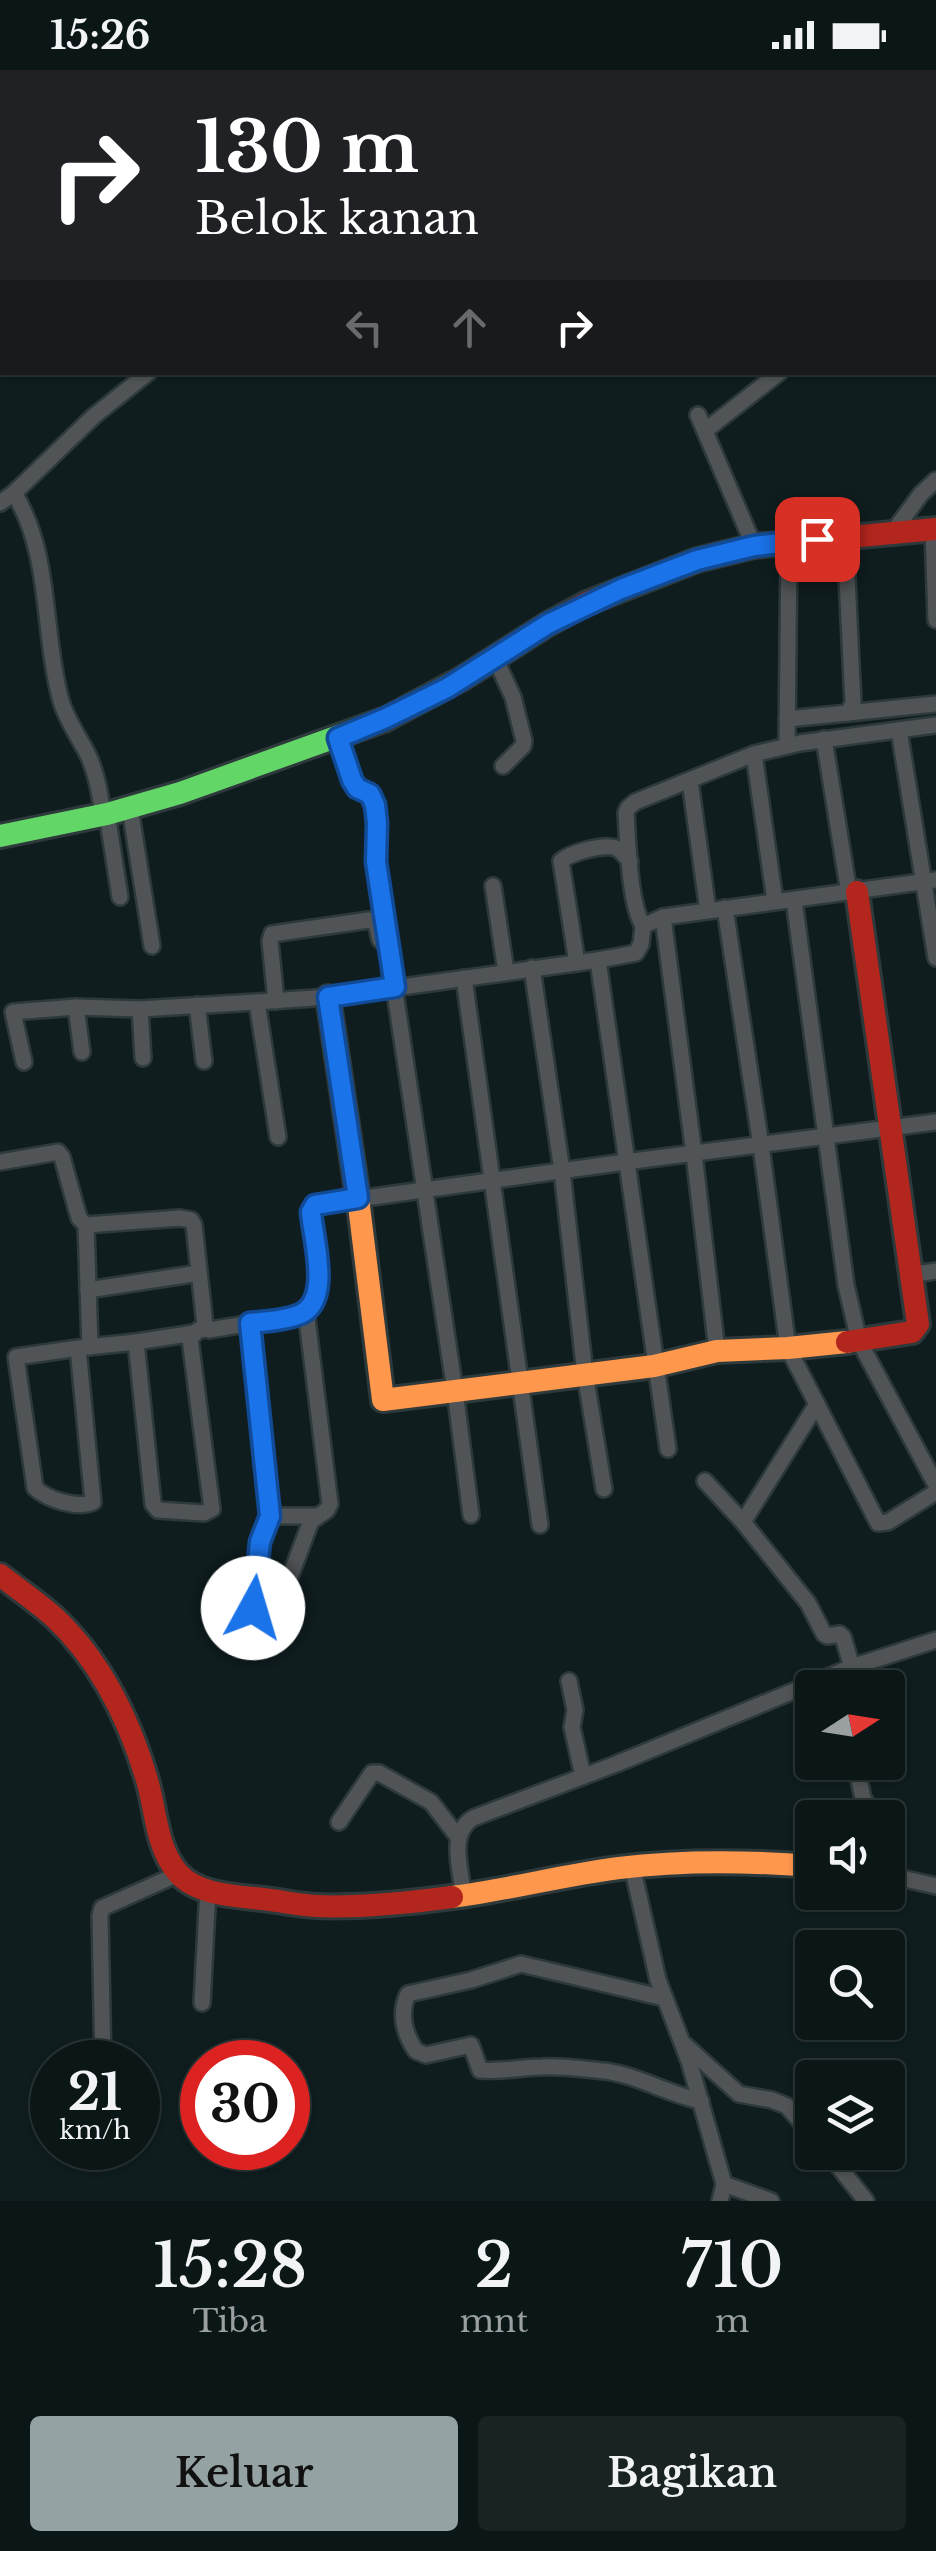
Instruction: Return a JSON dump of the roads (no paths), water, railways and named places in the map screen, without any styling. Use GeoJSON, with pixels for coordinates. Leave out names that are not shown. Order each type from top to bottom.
{"type":"FeatureCollection","features":[{"type":"Feature","properties":{"kind":"street"},"geometry":{"type":"LineString","coordinates":[[0,503],[94,416],[145,375]]}},
{"type":"Feature","properties":{"kind":"street"},"geometry":{"type":"LineString","coordinates":[[706,430],[776,375]]}},
{"type":"Feature","properties":{"kind":"street"},"geometry":{"type":"LineString","coordinates":[[698,415],[754,546]]}},
{"type":"Feature","properties":{"kind":"street"},"geometry":{"type":"LineString","coordinates":[[892,532],[936,480]]}},
{"type":"Feature","properties":{"kind":"street"},"geometry":{"type":"LineString","coordinates":[[14,492],[31,524],[62,703],[113,812],[152,946]]}},
{"type":"Feature","properties":{"kind":"street"},"geometry":{"type":"LineString","coordinates":[[0,836],[113,812],[211,783],[338,738],[432,696],[588,603],[697,560],[754,546],[934,529],[936,620]]}},
{"type":"Feature","properties":{"kind":"street"},"geometry":{"type":"LineString","coordinates":[[845,536],[853,703],[848,713]]}},
{"type":"Feature","properties":{"kind":"street"},"geometry":{"type":"LineString","coordinates":[[787,745],[790,542]]}},
{"type":"Feature","properties":{"kind":"street"},"geometry":{"type":"LineString","coordinates":[[495,658],[513,697],[524,741],[524,746],[504,766]]}},
{"type":"Feature","properties":{"kind":"street"},"geometry":{"type":"LineString","coordinates":[[787,719],[936,704]]}},
{"type":"Feature","properties":{"kind":"street"},"geometry":{"type":"LineString","coordinates":[[24,1062],[13,1012],[140,1009],[328,997],[636,953],[643,926],[636,909],[628,808],[754,754],[787,745],[936,725]]}},
{"type":"Feature","properties":{"kind":"street"},"geometry":{"type":"LineString","coordinates":[[899,730],[930,880],[936,958]]}},
{"type":"Feature","properties":{"kind":"street"},"geometry":{"type":"LineString","coordinates":[[338,738],[352,780],[357,788],[370,794],[375,805],[376,862],[391,988]]}},
{"type":"Feature","properties":{"kind":"street"},"geometry":{"type":"LineString","coordinates":[[328,997],[358,1198],[381,1398],[386,1401],[654,1366],[718,1351],[788,1348],[912,1332],[918,1324],[892,1128],[824,739]]}},
{"type":"Feature","properties":{"kind":"street"},"geometry":{"type":"LineString","coordinates":[[754,754],[775,900]]}},
{"type":"Feature","properties":{"kind":"street"},"geometry":{"type":"LineString","coordinates":[[690,781],[761,1146],[788,1348],[878,1523],[888,1522],[936,1488],[859,1341],[846,1286],[794,900]]}},
{"type":"Feature","properties":{"kind":"street"},"geometry":{"type":"LineString","coordinates":[[113,812],[120,898]]}},
{"type":"Feature","properties":{"kind":"street"},"geometry":{"type":"LineString","coordinates":[[577,963],[561,861],[570,854],[608,846],[616,847],[630,861]]}},
{"type":"Feature","properties":{"kind":"street"},"geometry":{"type":"LineString","coordinates":[[643,926],[663,917],[930,880]]}},
{"type":"Feature","properties":{"kind":"street"},"geometry":{"type":"LineString","coordinates":[[493,886],[506,972]]}},
{"type":"Feature","properties":{"kind":"street"},"geometry":{"type":"LineString","coordinates":[[663,917],[718,1351]]}},
{"type":"Feature","properties":{"kind":"street"},"geometry":{"type":"LineString","coordinates":[[276,1001],[272,934],[374,921],[391,988],[426,1190],[471,1515]]}},
{"type":"Feature","properties":{"kind":"street"},"geometry":{"type":"LineString","coordinates":[[598,960],[668,1450]]}},
{"type":"Feature","properties":{"kind":"street"},"geometry":{"type":"LineString","coordinates":[[532,968],[604,1489]]}},
{"type":"Feature","properties":{"kind":"street"},"geometry":{"type":"LineString","coordinates":[[464,978],[540,1525]]}},
{"type":"Feature","properties":{"kind":"street"},"geometry":{"type":"LineString","coordinates":[[257,1002],[278,1137]]}},
{"type":"Feature","properties":{"kind":"street"},"geometry":{"type":"LineString","coordinates":[[197,1005],[204,1061]]}},
{"type":"Feature","properties":{"kind":"street"},"geometry":{"type":"LineString","coordinates":[[76,1008],[82,1052]]}},
{"type":"Feature","properties":{"kind":"street"},"geometry":{"type":"LineString","coordinates":[[140,1009],[144,1058]]}},
{"type":"Feature","properties":{"kind":"street"},"geometry":{"type":"LineString","coordinates":[[86,1225],[88,1290],[84,1348],[94,1502],[82,1506],[42,1494],[36,1488],[16,1357],[84,1348],[136,1342],[296,1316],[306,1311],[320,1286],[311,1212],[315,1205],[936,1122]]}},
{"type":"Feature","properties":{"kind":"street"},"geometry":{"type":"LineString","coordinates":[[0,1162],[58,1152],[78,1218],[86,1225],[186,1218],[194,1225],[200,1273],[200,1331]]}},
{"type":"Feature","properties":{"kind":"street"},"geometry":{"type":"LineString","coordinates":[[910,1276],[936,1270]]}},
{"type":"Feature","properties":{"kind":"street"},"geometry":{"type":"LineString","coordinates":[[88,1290],[200,1273]]}},
{"type":"Feature","properties":{"kind":"street"},"geometry":{"type":"LineString","coordinates":[[250,1323],[270,1516],[260,1542],[254,1594],[252,1635],[258,1640],[270,1630],[311,1521],[330,1504],[306,1311]]}},
{"type":"Feature","properties":{"kind":"street"},"geometry":{"type":"LineString","coordinates":[[136,1342],[153,1504],[158,1510],[204,1513],[212,1509],[190,1339],[200,1331]]}},
{"type":"Feature","properties":{"kind":"street"},"geometry":{"type":"LineString","coordinates":[[742,1522],[817,1404]]}},
{"type":"Feature","properties":{"kind":"street"},"geometry":{"type":"LineString","coordinates":[[705,1481],[808,1604],[824,1634],[843,1636],[844,1670]]}},
{"type":"Feature","properties":{"kind":"street"},"geometry":{"type":"LineString","coordinates":[[270,1516],[316,1516]]}},
{"type":"Feature","properties":{"kind":"street"},"geometry":{"type":"LineString","coordinates":[[0,1575],[51,1614],[107,1679],[142,1760],[161,1836],[178,1874],[208,1889],[321,1906],[464,1896],[632,1866],[795,1865]]}},
{"type":"Feature","properties":{"kind":"street"},"geometry":{"type":"LineString","coordinates":[[859,1670],[936,1640]]}},
{"type":"Feature","properties":{"kind":"street"},"geometry":{"type":"LineString","coordinates":[[570,1681],[572,1727],[583,1776]]}},
{"type":"Feature","properties":{"kind":"street"},"geometry":{"type":"LineString","coordinates":[[464,1896],[458,1837],[473,1818],[795,1695]]}},
{"type":"Feature","properties":{"kind":"street"},"geometry":{"type":"LineString","coordinates":[[339,1822],[375,1772],[432,1802],[458,1837]]}},
{"type":"Feature","properties":{"kind":"street"},"geometry":{"type":"LineString","coordinates":[[632,1866],[664,1998],[682,2042],[724,2184],[720,2201]]}},
{"type":"Feature","properties":{"kind":"street"},"geometry":{"type":"LineString","coordinates":[[103,2040],[102,1908],[178,1874]]}},
{"type":"Feature","properties":{"kind":"street"},"geometry":{"type":"LineString","coordinates":[[905,1878],[936,1886]]}},
{"type":"Feature","properties":{"kind":"street"},"geometry":{"type":"LineString","coordinates":[[202,2003],[208,1889]]}},
{"type":"Feature","properties":{"kind":"street"},"geometry":{"type":"LineString","coordinates":[[664,1998],[521,1964],[408,1994],[405,2032],[416,2051],[426,2055],[471,2045],[480,2070],[554,2067],[608,2071],[700,2101]]}},
{"type":"Feature","properties":{"kind":"street"},"geometry":{"type":"LineString","coordinates":[[682,2042],[735,2091],[787,2106],[795,2115]]}},
{"type":"Feature","properties":{"kind":"street"},"geometry":{"type":"LineString","coordinates":[[841,2170],[866,2201]]}},
{"type":"Feature","properties":{"kind":"street"},"geometry":{"type":"LineString","coordinates":[[724,2184],[771,2201]]}}]}
